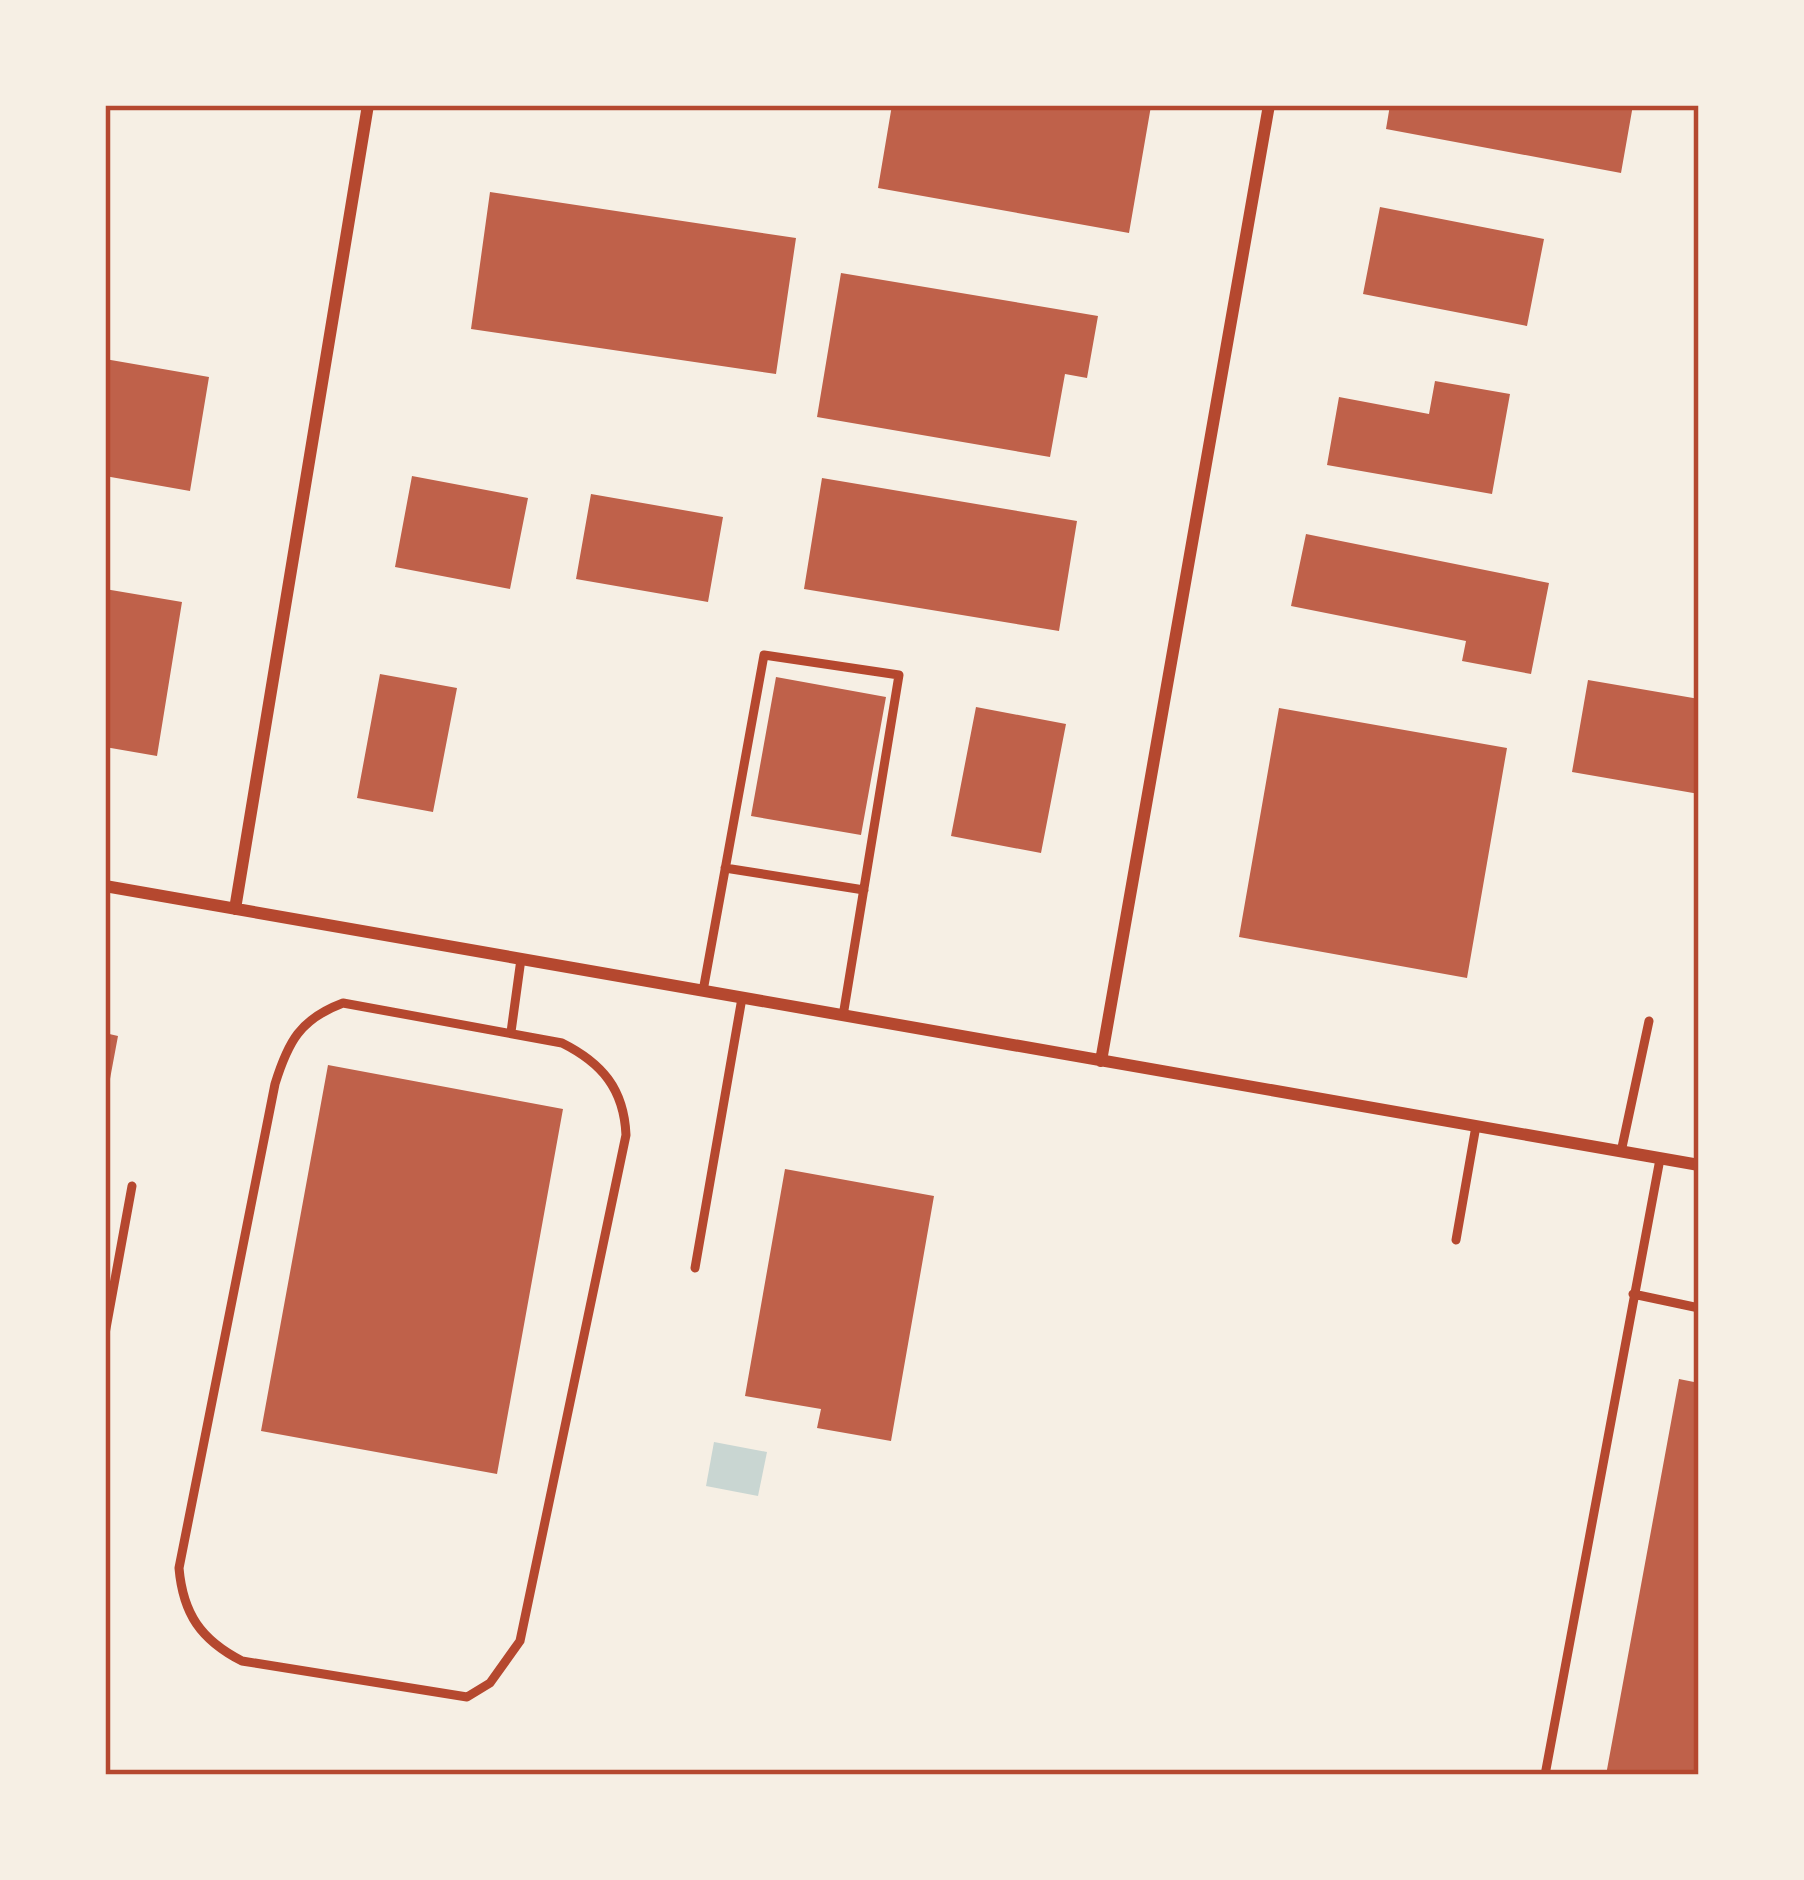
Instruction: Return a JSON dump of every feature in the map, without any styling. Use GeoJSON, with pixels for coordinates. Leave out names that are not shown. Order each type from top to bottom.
{"type":"FeatureCollection","features":[{"type":"Feature","properties":{"kind":"street"},"geometry":{"type":"LineString","coordinates":[[236,909],[368,105]]}},
{"type":"Feature","properties":{"kind":"street"},"geometry":{"type":"LineString","coordinates":[[1101,1060],[1269,105]]}},
{"type":"Feature","properties":{"kind":"street"},"geometry":{"type":"LineString","coordinates":[[105,886],[1699,1165]]}},
{"type":"Feature","properties":{"kind":"lane"},"geometry":{"type":"LineString","coordinates":[[703,991],[764,655],[899,675],[843,1016]]}},
{"type":"Feature","properties":{"kind":"lane"},"geometry":{"type":"LineString","coordinates":[[725,868],[864,890]]}},
{"type":"Feature","properties":{"kind":"lane"},"geometry":{"type":"LineString","coordinates":[[511,1031],[521,959]]}},
{"type":"Feature","properties":{"kind":"lane"},"geometry":{"type":"LineString","coordinates":[[695,1268],[742,998]]}},
{"type":"Feature","properties":{"kind":"lane"},"geometry":{"type":"LineString","coordinates":[[343,1004],[511,1031],[562,1043],[590,1056],[624,1104],[626,1135],[520,1642],[490,1683],[467,1697],[242,1661],[217,1648],[194,1623],[182,1600],[178,1568],[285,1053],[296,1030],[319,1012],[343,1004]]}},
{"type":"Feature","properties":{"kind":"lane"},"geometry":{"type":"LineString","coordinates":[[1622,1152],[1648,1021]]}},
{"type":"Feature","properties":{"kind":"lane"},"geometry":{"type":"LineString","coordinates":[[1456,1240],[1477,1126]]}},
{"type":"Feature","properties":{"kind":"lane"},"geometry":{"type":"LineString","coordinates":[[1545,1775],[1660,1159]]}},
{"type":"Feature","properties":{"kind":"lane"},"geometry":{"type":"LineString","coordinates":[[105,1334],[133,1186]]}},
{"type":"Feature","properties":{"kind":"lane"},"geometry":{"type":"LineString","coordinates":[[1633,1294],[1699,1308]]}},
{"type":"Feature","properties":{"kind":"shaded area"},"geometry":{"type":"Polygon","coordinates":[[[714,1442],[767,1452],[758,1496],[706,1486],[714,1442]]]}},
{"type":"Feature","properties":{"kind":"building"},"geometry":{"type":"Polygon","coordinates":[[[892,105],[1151,106],[1129,233],[878,188],[892,105]]]}},
{"type":"Feature","properties":{"kind":"building"},"geometry":{"type":"Polygon","coordinates":[[[1390,105],[1633,105],[1621,173],[1386,129],[1390,105]]]}},
{"type":"Feature","properties":{"kind":"building"},"geometry":{"type":"Polygon","coordinates":[[[490,192],[796,238],[776,374],[471,329],[490,192]]]}},
{"type":"Feature","properties":{"kind":"building"},"geometry":{"type":"Polygon","coordinates":[[[1380,207],[1544,239],[1527,326],[1363,294],[1380,207]]]}},
{"type":"Feature","properties":{"kind":"building"},"geometry":{"type":"Polygon","coordinates":[[[841,273],[1098,316],[1087,378],[1065,374],[1050,457],[817,417],[841,273]]]}},
{"type":"Feature","properties":{"kind":"building"},"geometry":{"type":"Polygon","coordinates":[[[105,359],[209,377],[190,491],[105,476],[105,359]]]}},
{"type":"Feature","properties":{"kind":"building"},"geometry":{"type":"Polygon","coordinates":[[[1435,381],[1510,394],[1492,494],[1327,465],[1339,397],[1429,414],[1435,381]]]}},
{"type":"Feature","properties":{"kind":"building"},"geometry":{"type":"Polygon","coordinates":[[[412,476],[528,498],[510,589],[395,567],[412,476]]]}},
{"type":"Feature","properties":{"kind":"building"},"geometry":{"type":"Polygon","coordinates":[[[822,478],[1077,521],[1059,631],[804,589],[822,478]]]}},
{"type":"Feature","properties":{"kind":"building"},"geometry":{"type":"Polygon","coordinates":[[[591,494],[723,517],[708,602],[576,579],[591,494]]]}},
{"type":"Feature","properties":{"kind":"building"},"geometry":{"type":"Polygon","coordinates":[[[1306,534],[1549,583],[1531,674],[1462,661],[1466,641],[1291,606],[1306,534]]]}},
{"type":"Feature","properties":{"kind":"building"},"geometry":{"type":"Polygon","coordinates":[[[105,589],[182,602],[157,756],[105,747],[105,589]]]}},
{"type":"Feature","properties":{"kind":"building"},"geometry":{"type":"Polygon","coordinates":[[[380,674],[457,688],[433,812],[357,798],[380,674]]]}},
{"type":"Feature","properties":{"kind":"building"},"geometry":{"type":"Polygon","coordinates":[[[776,677],[886,697],[861,835],[751,816],[776,677]]]}},
{"type":"Feature","properties":{"kind":"building"},"geometry":{"type":"Polygon","coordinates":[[[1588,680],[1699,699],[1699,794],[1572,772],[1588,680]]]}},
{"type":"Feature","properties":{"kind":"building"},"geometry":{"type":"Polygon","coordinates":[[[976,707],[1066,724],[1041,853],[951,836],[976,707]]]}},
{"type":"Feature","properties":{"kind":"building"},"geometry":{"type":"Polygon","coordinates":[[[1279,708],[1507,748],[1467,978],[1239,937],[1279,708]]]}},
{"type":"Feature","properties":{"kind":"building"},"geometry":{"type":"Polygon","coordinates":[[[105,1033],[118,1036],[107,1095],[105,1094],[105,1033]]]}},
{"type":"Feature","properties":{"kind":"building"},"geometry":{"type":"Polygon","coordinates":[[[328,1065],[563,1109],[497,1474],[261,1431],[328,1065]]]}},
{"type":"Feature","properties":{"kind":"building"},"geometry":{"type":"Polygon","coordinates":[[[785,1169],[934,1196],[891,1441],[817,1428],[821,1409],[745,1396],[785,1169]]]}},
{"type":"Feature","properties":{"kind":"building"},"geometry":{"type":"Polygon","coordinates":[[[1679,1379],[1699,1383],[1699,1775],[1606,1775],[1679,1379]]]}}]}
